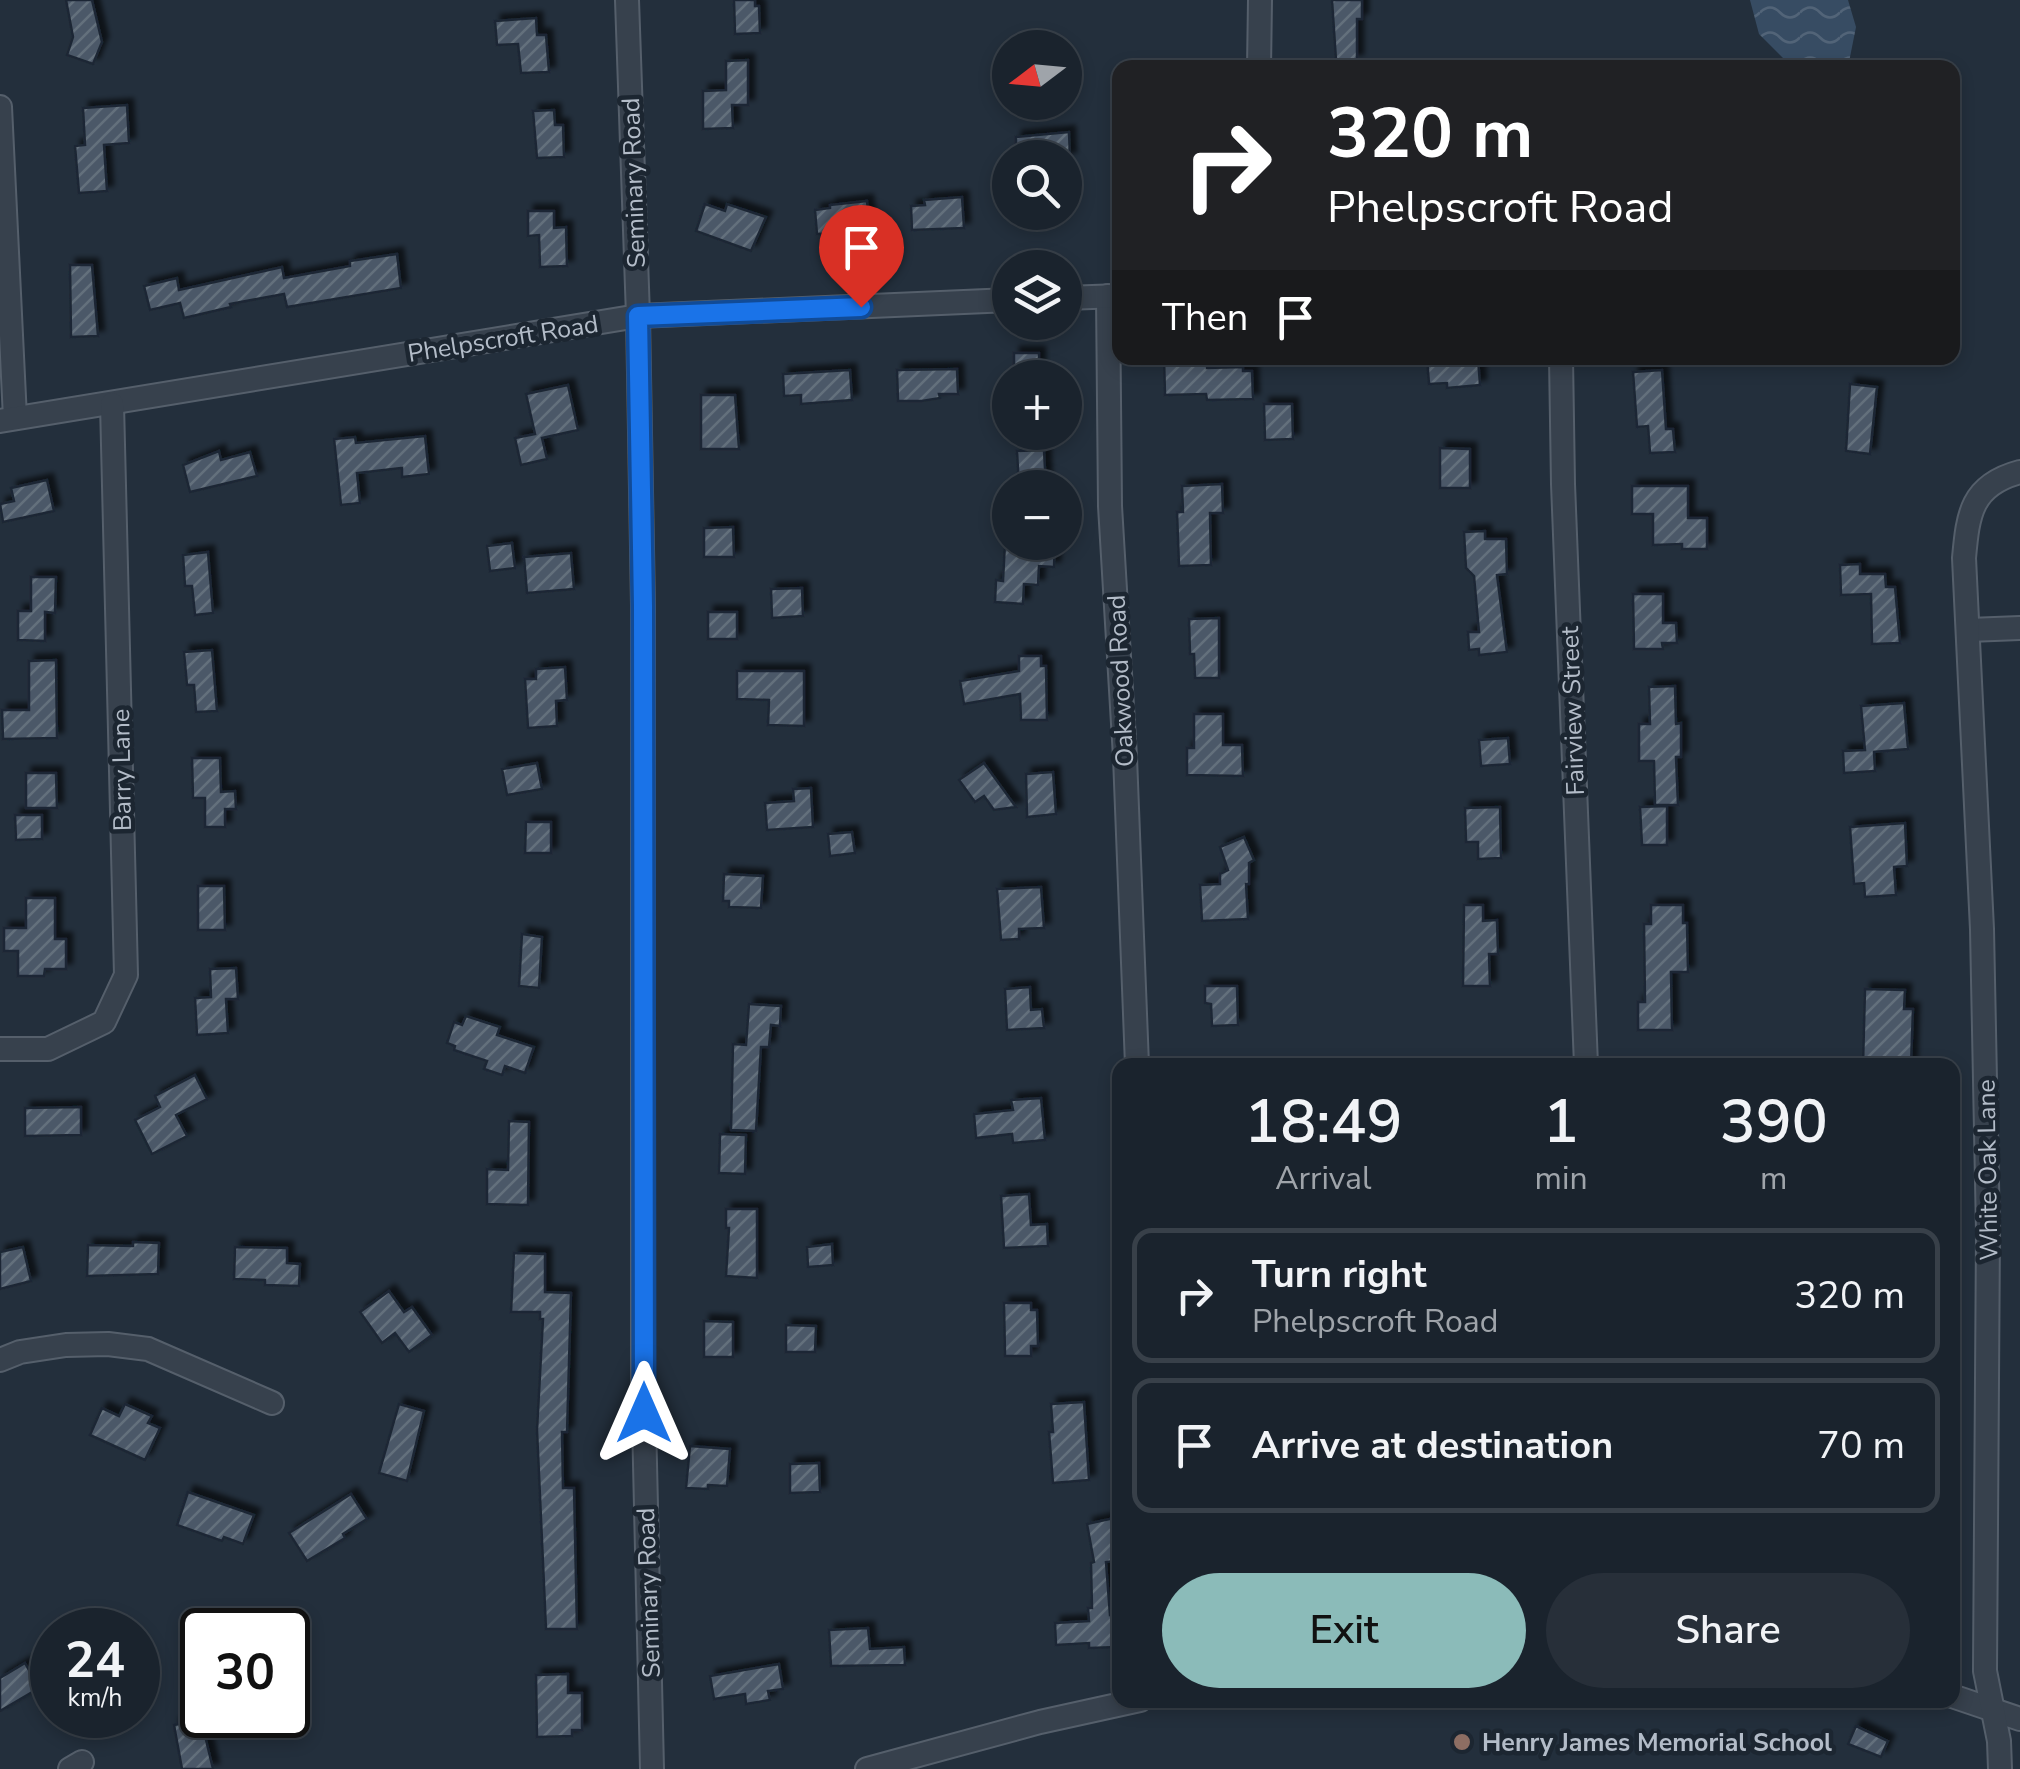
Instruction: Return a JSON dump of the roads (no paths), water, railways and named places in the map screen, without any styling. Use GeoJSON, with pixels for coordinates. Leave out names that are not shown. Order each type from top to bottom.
{"type":"FeatureCollection","features":[{"type":"Feature","properties":{"kind":"street","name":"Seminary Road"},"geometry":{"type":"LineString","coordinates":[[627,0],[643,606],[646,1598],[653,1757],[668,1769]]}},
{"type":"Feature","properties":{"kind":"street"},"geometry":{"type":"LineString","coordinates":[[1259,60],[1260,0]]}},
{"type":"Feature","properties":{"kind":"street"},"geometry":{"type":"LineString","coordinates":[[0,107],[7,419]]}},
{"type":"Feature","properties":{"kind":"street"},"geometry":{"type":"LineString","coordinates":[[1082,297],[1112,296]]}},
{"type":"Feature","properties":{"kind":"street","name":"Phelpscroft Road"},"geometry":{"type":"LineString","coordinates":[[7,419],[638,316],[992,301]]}},
{"type":"Feature","properties":{"kind":"street","name":"Oakwood Road"},"geometry":{"type":"LineString","coordinates":[[1113,365],[1110,506],[1126,757],[1137,1058]]}},
{"type":"Feature","properties":{"kind":"street","name":"Fairview Street"},"geometry":{"type":"LineString","coordinates":[[1562,365],[1563,484],[1586,1058]]}},
{"type":"Feature","properties":{"kind":"street","name":"Barry Lane"},"geometry":{"type":"LineString","coordinates":[[0,1049],[48,1049],[104,1022],[126,976],[112,404]]}},
{"type":"Feature","properties":{"kind":"street","name":"White Oak Lane"},"geometry":{"type":"LineString","coordinates":[[2000,1769],[1985,1671],[1988,1232],[1982,948],[1964,558],[1968,516],[1981,493],[2004,476],[2020,472]]}},
{"type":"Feature","properties":{"kind":"street"},"geometry":{"type":"LineString","coordinates":[[1968,630],[2020,628]]}},
{"type":"Feature","properties":{"kind":"street"},"geometry":{"type":"LineString","coordinates":[[0,1360],[20,1352],[66,1345],[108,1344],[148,1350],[272,1403]]}},
{"type":"Feature","properties":{"kind":"street"},"geometry":{"type":"LineString","coordinates":[[1960,1699],[2020,1719]]}},
{"type":"Feature","properties":{"kind":"street"},"geometry":{"type":"LineString","coordinates":[[867,1769],[1112,1706]]}},
{"type":"Feature","properties":{"kind":"water"},"geometry":{"type":"Polygon","coordinates":[[[1750,0],[1848,0],[1856,27],[1849,60],[1785,60],[1759,34],[1750,0]]]}},
{"type":"Feature","properties":{"kind":"place","name":"Henry James Memorial School"},"geometry":{"type":"Point","coordinates":[1462,1742]}}]}
